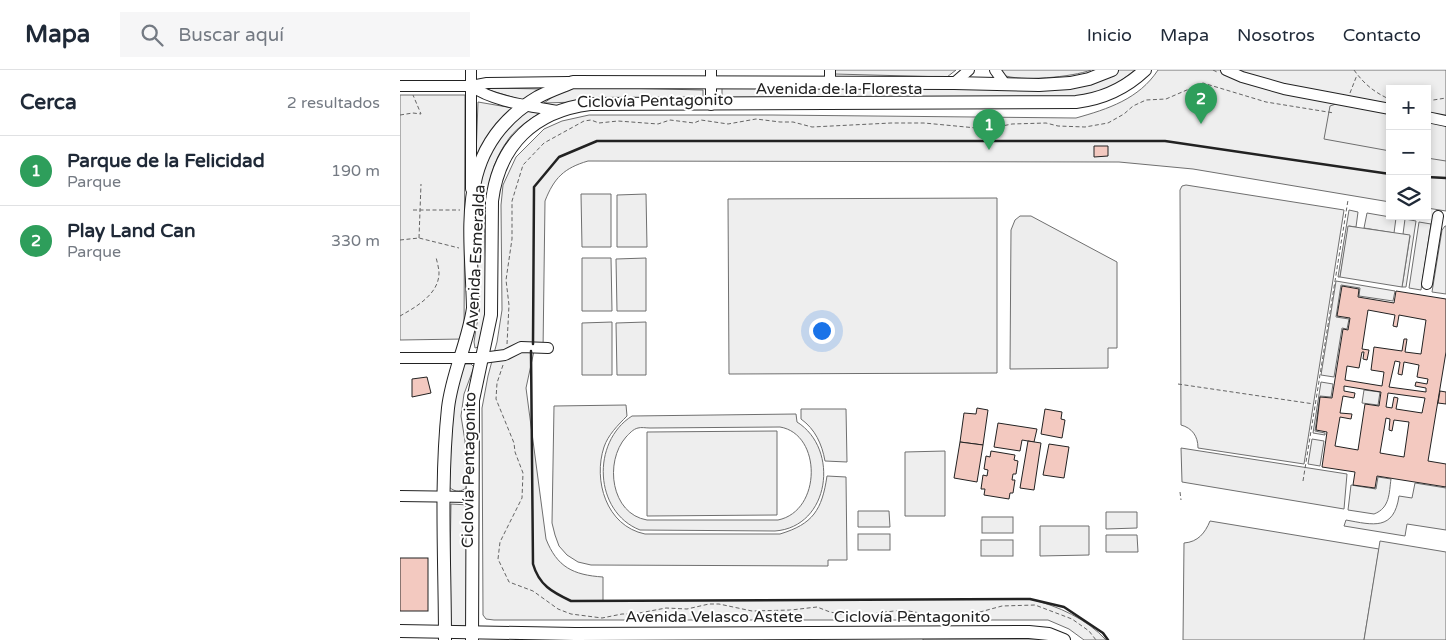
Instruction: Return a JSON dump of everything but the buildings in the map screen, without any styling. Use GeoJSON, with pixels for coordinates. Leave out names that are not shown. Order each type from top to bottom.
{"type":"FeatureCollection","features":[{"type":"Feature","properties":{"kind":"main road","name":"Avenida de la Floresta"},"geometry":{"type":"LineString","coordinates":[[526,105],[540,96],[573,82],[711,77],[830,84],[954,83],[1039,85],[1070,83],[1089,79],[1112,70]]}},
{"type":"Feature","properties":{"kind":"main road","name":"Avenida de la Floresta"},"geometry":{"type":"LineString","coordinates":[[557,111],[590,104],[1076,102],[1091,100],[1122,88],[1145,70]]}},
{"type":"Feature","properties":{"kind":"main road","name":"Avenida Esmeralda"},"geometry":{"type":"LineString","coordinates":[[445,636],[444,497],[448,407],[450,390],[471,324],[473,308],[471,207],[479,163],[489,142],[503,124],[526,105]]}},
{"type":"Feature","properties":{"kind":"main road","name":"Avenida Esmeralda"},"geometry":{"type":"LineString","coordinates":[[472,636],[473,400],[491,315],[492,201],[498,172],[507,152],[525,131],[544,117],[557,111]]}},
{"type":"Feature","properties":{"kind":"main road","name":"Avenida Velasco Astete"},"geometry":{"type":"LineString","coordinates":[[400,631],[445,636],[575,634],[912,636],[1029,632],[1049,634],[1064,640]]}},
{"type":"Feature","properties":{"kind":"main road"},"geometry":{"type":"LineString","coordinates":[[495,640],[575,634]]}},
{"type":"Feature","properties":{"kind":"street","name":"Avenida Esmeralda"},"geometry":{"type":"LineString","coordinates":[[471,70],[471,207]]}},
{"type":"Feature","properties":{"kind":"street"},"geometry":{"type":"LineString","coordinates":[[830,70],[830,84]]}},
{"type":"Feature","properties":{"kind":"street"},"geometry":{"type":"LineString","coordinates":[[954,83],[968,70]]}},
{"type":"Feature","properties":{"kind":"street"},"geometry":{"type":"LineString","coordinates":[[995,70],[1005,84]]}},
{"type":"Feature","properties":{"kind":"street"},"geometry":{"type":"LineString","coordinates":[[1226,70],[1242,77],[1284,89],[1386,108]]}},
{"type":"Feature","properties":{"kind":"street"},"geometry":{"type":"LineString","coordinates":[[711,77],[711,105]]}},
{"type":"Feature","properties":{"kind":"street","name":"Avenida de la Floresta"},"geometry":{"type":"LineString","coordinates":[[405,86],[471,86],[573,82]]}},
{"type":"Feature","properties":{"kind":"street","name":"Avenida de la Floresta"},"geometry":{"type":"LineString","coordinates":[[471,86],[485,94],[557,111]]}},
{"type":"Feature","properties":{"kind":"street"},"geometry":{"type":"LineString","coordinates":[[1431,118],[1446,121]]}},
{"type":"Feature","properties":{"kind":"street"},"geometry":{"type":"LineString","coordinates":[[1427,284],[1438,216]]}},
{"type":"Feature","properties":{"kind":"street"},"geometry":{"type":"LineString","coordinates":[[400,358],[482,358],[505,355],[521,347],[548,348]]}},
{"type":"Feature","properties":{"kind":"street"},"geometry":{"type":"LineString","coordinates":[[400,496],[472,497]]}},
{"type":"Feature","properties":{"kind":"path"},"geometry":{"type":"LineString","coordinates":[[1354,70],[1365,84],[1386,97]]}},
{"type":"Feature","properties":{"kind":"path"},"geometry":{"type":"LineString","coordinates":[[1348,100],[1357,75]]}},
{"type":"Feature","properties":{"kind":"path"},"geometry":{"type":"LineString","coordinates":[[1096,640],[1072,619],[1035,605],[1002,606],[969,615],[926,614],[903,610],[851,616],[830,612],[817,607],[752,611],[719,604],[709,604],[687,610],[666,608],[602,618],[571,614],[558,609],[533,591],[509,582],[498,560],[500,542],[522,498],[523,473],[515,452],[514,443],[496,399],[496,383],[503,368],[508,338],[509,305],[506,280],[512,239],[512,201],[523,165],[544,143],[584,121],[591,120],[599,123],[618,121],[658,124],[670,120],[694,122],[701,120],[728,124],[756,119],[793,122],[812,127],[891,123],[951,125],[987,129],[1012,124],[1046,123],[1058,126],[1085,127],[1108,123],[1124,114],[1133,106],[1146,100],[1166,99],[1204,83],[1266,102],[1334,113]]}},
{"type":"Feature","properties":{"kind":"path"},"geometry":{"type":"LineString","coordinates":[[400,115],[421,114],[405,86]]}},
{"type":"Feature","properties":{"kind":"path"},"geometry":{"type":"LineString","coordinates":[[1431,100],[1446,98]]}},
{"type":"Feature","properties":{"kind":"path"},"geometry":{"type":"LineString","coordinates":[[419,238],[421,184]]}},
{"type":"Feature","properties":{"kind":"path"},"geometry":{"type":"LineString","coordinates":[[1303,481],[1348,200]]}},
{"type":"Feature","properties":{"kind":"path"},"geometry":{"type":"LineString","coordinates":[[413,210],[471,207]]}},
{"type":"Feature","properties":{"kind":"path"},"geometry":{"type":"LineString","coordinates":[[400,240],[419,238],[472,251]]}},
{"type":"Feature","properties":{"kind":"path"},"geometry":{"type":"LineString","coordinates":[[400,316],[428,297],[438,284],[440,272],[436,257]]}},
{"type":"Feature","properties":{"kind":"path"},"geometry":{"type":"LineString","coordinates":[[1178,384],[1315,404]]}},
{"type":"Feature","properties":{"kind":"path"},"geometry":{"type":"LineString","coordinates":[[1180,492],[1180,500]]}},
{"type":"Feature","properties":{"kind":"shaded area"},"geometry":{"type":"Polygon","coordinates":[[[834,70],[956,70],[947,77],[834,74],[834,70]]]}},
{"type":"Feature","properties":{"kind":"shaded area"},"geometry":{"type":"Polygon","coordinates":[[[999,70],[1091,70],[1072,75],[1047,78],[1021,78],[1003,75],[999,70]]]}},
{"type":"Feature","properties":{"kind":"shaded area"},"geometry":{"type":"Polygon","coordinates":[[[1117,70],[1135,70],[1111,88],[1078,98],[722,98],[722,87],[1045,89],[1117,70]]]}},
{"type":"Feature","properties":{"kind":"shaded area"},"geometry":{"type":"Polygon","coordinates":[[[1158,70],[1446,70],[1446,211],[1431,209],[1431,85],[1386,85],[1386,201],[1193,169],[1119,162],[588,161],[572,167],[561,175],[552,186],[545,201],[543,351],[534,351],[526,388],[546,539],[555,556],[567,568],[583,574],[603,577],[603,601],[1030,599],[1051,605],[1071,614],[1090,626],[1106,640],[1084,640],[1069,629],[1048,620],[486,619],[483,615],[482,408],[502,310],[501,205],[503,185],[516,157],[544,129],[562,121],[589,115],[1076,118],[1122,102],[1150,80],[1158,70]]]}},
{"type":"Feature","properties":{"kind":"shaded area"},"geometry":{"type":"Polygon","coordinates":[[[576,87],[703,90],[703,98],[544,103],[558,93],[576,87]]]}},
{"type":"Feature","properties":{"kind":"shaded area"},"geometry":{"type":"Polygon","coordinates":[[[489,88],[543,89],[525,101],[489,90],[489,88]]]}},
{"type":"Feature","properties":{"kind":"shaded area"},"geometry":{"type":"Polygon","coordinates":[[[400,95],[465,95],[464,339],[400,340],[400,95]]]}},
{"type":"Feature","properties":{"kind":"shaded area"},"geometry":{"type":"Polygon","coordinates":[[[1348,100],[1386,108],[1386,150],[1324,139],[1330,106],[1348,100]]]}},
{"type":"Feature","properties":{"kind":"shaded area"},"geometry":{"type":"Polygon","coordinates":[[[478,102],[513,108],[492,129],[478,157],[476,157],[478,102]]]}},
{"type":"Feature","properties":{"kind":"shaded area"},"geometry":{"type":"Polygon","coordinates":[[[522,110],[540,113],[520,127],[510,137],[498,156],[491,176],[485,220],[487,308],[481,346],[475,348],[474,342],[478,316],[475,214],[482,171],[496,141],[522,110]]]}},
{"type":"Feature","properties":{"kind":"shaded area"},"geometry":{"type":"Polygon","coordinates":[[[1431,118],[1446,121],[1446,161],[1431,159],[1431,118]]]}},
{"type":"Feature","properties":{"kind":"shaded area"},"geometry":{"type":"Polygon","coordinates":[[[1186,185],[1344,210],[1304,464],[1198,448],[1194,433],[1181,425],[1180,190],[1182,186],[1186,185]]]}},
{"type":"Feature","properties":{"kind":"shaded area"},"geometry":{"type":"Polygon","coordinates":[[[581,194],[611,194],[611,247],[582,247],[581,194]]]}},
{"type":"Feature","properties":{"kind":"shaded area"},"geometry":{"type":"Polygon","coordinates":[[[646,194],[647,247],[617,247],[617,195],[646,194]]]}},
{"type":"Feature","properties":{"kind":"shaded area"},"geometry":{"type":"Polygon","coordinates":[[[997,198],[997,373],[729,374],[728,199],[997,198]]]}},
{"type":"Feature","properties":{"kind":"shaded area"},"geometry":{"type":"Polygon","coordinates":[[[1349,210],[1358,212],[1356,227],[1349,226],[1340,277],[1338,277],[1349,210]]]}},
{"type":"Feature","properties":{"kind":"shaded area"},"geometry":{"type":"Polygon","coordinates":[[[1367,213],[1386,216],[1386,220],[1396,220],[1394,233],[1364,228],[1367,213]]]}},
{"type":"Feature","properties":{"kind":"shaded area"},"geometry":{"type":"Polygon","coordinates":[[[1020,216],[1031,216],[1117,262],[1117,348],[1108,348],[1108,368],[1010,369],[1011,230],[1015,220],[1020,216]]]}},
{"type":"Feature","properties":{"kind":"shaded area"},"geometry":{"type":"Polygon","coordinates":[[[1405,220],[1416,221],[1406,287],[1402,287],[1410,236],[1403,234],[1405,220]]]}},
{"type":"Feature","properties":{"kind":"shaded area"},"geometry":{"type":"Polygon","coordinates":[[[1419,222],[1431,224],[1421,290],[1409,288],[1419,222]]]}},
{"type":"Feature","properties":{"kind":"shaded area"},"geometry":{"type":"Polygon","coordinates":[[[1348,226],[1410,235],[1402,287],[1340,277],[1348,226]]]}},
{"type":"Feature","properties":{"kind":"shaded area"},"geometry":{"type":"Polygon","coordinates":[[[1445,226],[1446,294],[1432,292],[1442,230],[1445,226]]]}},
{"type":"Feature","properties":{"kind":"shaded area"},"geometry":{"type":"Polygon","coordinates":[[[582,258],[611,258],[612,311],[582,311],[582,258]]]}},
{"type":"Feature","properties":{"kind":"shaded area"},"geometry":{"type":"Polygon","coordinates":[[[646,258],[646,311],[617,311],[616,259],[646,258]]]}},
{"type":"Feature","properties":{"kind":"shaded area"},"geometry":{"type":"Polygon","coordinates":[[[1336,281],[1395,291],[1393,301],[1359,296],[1360,288],[1341,285],[1336,317],[1349,319],[1347,329],[1342,328],[1334,377],[1321,375],[1336,281]]]}},
{"type":"Feature","properties":{"kind":"shaded area"},"geometry":{"type":"Polygon","coordinates":[[[612,322],[612,375],[582,375],[582,323],[612,322]]]}},
{"type":"Feature","properties":{"kind":"shaded area"},"geometry":{"type":"Polygon","coordinates":[[[646,322],[646,375],[617,375],[616,323],[646,322]]]}},
{"type":"Feature","properties":{"kind":"shaded area"},"geometry":{"type":"Polygon","coordinates":[[[465,364],[471,364],[474,367],[464,394],[461,416],[465,441],[467,487],[458,491],[449,487],[453,402],[462,367],[465,364]]]}},
{"type":"Feature","properties":{"kind":"shaded area"},"geometry":{"type":"Polygon","coordinates":[[[1321,382],[1333,384],[1331,397],[1320,396],[1315,431],[1325,433],[1325,435],[1313,433],[1321,382]]]}},
{"type":"Feature","properties":{"kind":"shaded area"},"geometry":{"type":"Polygon","coordinates":[[[1364,390],[1380,392],[1378,405],[1362,403],[1364,390]]]}},
{"type":"Feature","properties":{"kind":"shaded area"},"geometry":{"type":"Polygon","coordinates":[[[626,405],[627,416],[611,434],[604,447],[600,473],[606,500],[612,512],[621,522],[645,534],[780,534],[801,526],[814,514],[819,507],[827,476],[846,477],[847,560],[828,560],[828,566],[591,565],[578,562],[567,555],[559,546],[552,523],[554,406],[626,405]]]}},
{"type":"Feature","properties":{"kind":"shaded area"},"geometry":{"type":"Polygon","coordinates":[[[801,409],[846,409],[847,462],[825,461],[817,437],[801,419],[801,409]]]}},
{"type":"Feature","properties":{"kind":"shaded area"},"geometry":{"type":"Polygon","coordinates":[[[796,414],[797,422],[811,434],[819,450],[823,467],[823,485],[817,502],[808,516],[794,526],[775,531],[640,530],[625,521],[614,508],[606,493],[603,476],[604,459],[609,442],[619,428],[632,416],[796,414]],[[780,427],[636,429],[626,437],[619,447],[615,460],[613,473],[619,498],[625,508],[635,516],[647,520],[778,520],[792,514],[803,503],[809,488],[811,473],[809,457],[804,443],[794,433],[780,427]]]}},
{"type":"Feature","properties":{"kind":"shaded area"},"geometry":{"type":"Polygon","coordinates":[[[777,431],[777,515],[647,516],[647,432],[777,431]]]}},
{"type":"Feature","properties":{"kind":"shaded area"},"geometry":{"type":"Polygon","coordinates":[[[1312,439],[1324,441],[1320,466],[1308,464],[1312,439]]]}},
{"type":"Feature","properties":{"kind":"shaded area"},"geometry":{"type":"Polygon","coordinates":[[[1181,448],[1347,474],[1344,509],[1182,482],[1181,448]]]}},
{"type":"Feature","properties":{"kind":"shaded area"},"geometry":{"type":"Polygon","coordinates":[[[945,451],[945,516],[905,516],[905,452],[945,451]]]}},
{"type":"Feature","properties":{"kind":"shaded area"},"geometry":{"type":"Polygon","coordinates":[[[1378,477],[1391,479],[1388,499],[1383,508],[1374,514],[1348,510],[1351,485],[1376,489],[1378,477]]]}},
{"type":"Feature","properties":{"kind":"shaded area"},"geometry":{"type":"Polygon","coordinates":[[[1415,483],[1446,488],[1446,530],[1407,524],[1405,536],[1344,526],[1346,520],[1373,524],[1387,520],[1396,507],[1399,496],[1412,498],[1415,483]]]}},
{"type":"Feature","properties":{"kind":"shaded area"},"geometry":{"type":"Polygon","coordinates":[[[451,504],[469,505],[467,626],[449,626],[451,504]]]}},
{"type":"Feature","properties":{"kind":"shaded area"},"geometry":{"type":"Polygon","coordinates":[[[858,511],[889,511],[890,527],[858,527],[858,511]]]}},
{"type":"Feature","properties":{"kind":"shaded area"},"geometry":{"type":"Polygon","coordinates":[[[1106,512],[1137,512],[1137,528],[1106,529],[1106,512]]]}},
{"type":"Feature","properties":{"kind":"shaded area"},"geometry":{"type":"Polygon","coordinates":[[[982,517],[1013,517],[1013,533],[982,533],[982,517]]]}},
{"type":"Feature","properties":{"kind":"shaded area"},"geometry":{"type":"Polygon","coordinates":[[[1210,521],[1379,549],[1364,640],[1183,640],[1184,543],[1193,541],[1200,536],[1210,521]]]}},
{"type":"Feature","properties":{"kind":"shaded area"},"geometry":{"type":"Polygon","coordinates":[[[1040,526],[1089,526],[1089,555],[1040,556],[1040,526]]]}},
{"type":"Feature","properties":{"kind":"shaded area"},"geometry":{"type":"Polygon","coordinates":[[[858,534],[890,534],[890,550],[858,550],[858,534]]]}},
{"type":"Feature","properties":{"kind":"shaded area"},"geometry":{"type":"Polygon","coordinates":[[[1106,535],[1137,535],[1138,552],[1106,552],[1106,535]]]}},
{"type":"Feature","properties":{"kind":"shaded area"},"geometry":{"type":"Polygon","coordinates":[[[981,540],[1013,540],[1013,556],[981,556],[981,540]]]}},
{"type":"Feature","properties":{"kind":"shaded area"},"geometry":{"type":"Polygon","coordinates":[[[1380,541],[1446,552],[1446,640],[1364,640],[1380,541]]]}},
{"type":"Feature","properties":{"kind":"shaded area"},"geometry":{"type":"Polygon","coordinates":[[[923,635],[1029,636],[1052,640],[923,640],[923,635]]]}},
{"type":"Feature","properties":{"kind":"wall"},"geometry":{"type":"LineString","coordinates":[[533,344],[534,187],[559,157],[597,141],[1165,141],[1386,173]]}},
{"type":"Feature","properties":{"kind":"wall"},"geometry":{"type":"LineString","coordinates":[[1431,177],[1446,178]]}},
{"type":"Feature","properties":{"kind":"wall"},"geometry":{"type":"LineString","coordinates":[[531,351],[533,564],[543,583],[564,598],[571,601],[1030,599],[1064,607],[1103,633],[1108,640]]}},
{"type":"Feature","properties":{"kind":"place","name":"Play Land Can"},"geometry":{"type":"Point","coordinates":[1201,124]}},
{"type":"Feature","properties":{"kind":"place","name":"Parque de la Felicidad"},"geometry":{"type":"Point","coordinates":[989,150]}}]}
